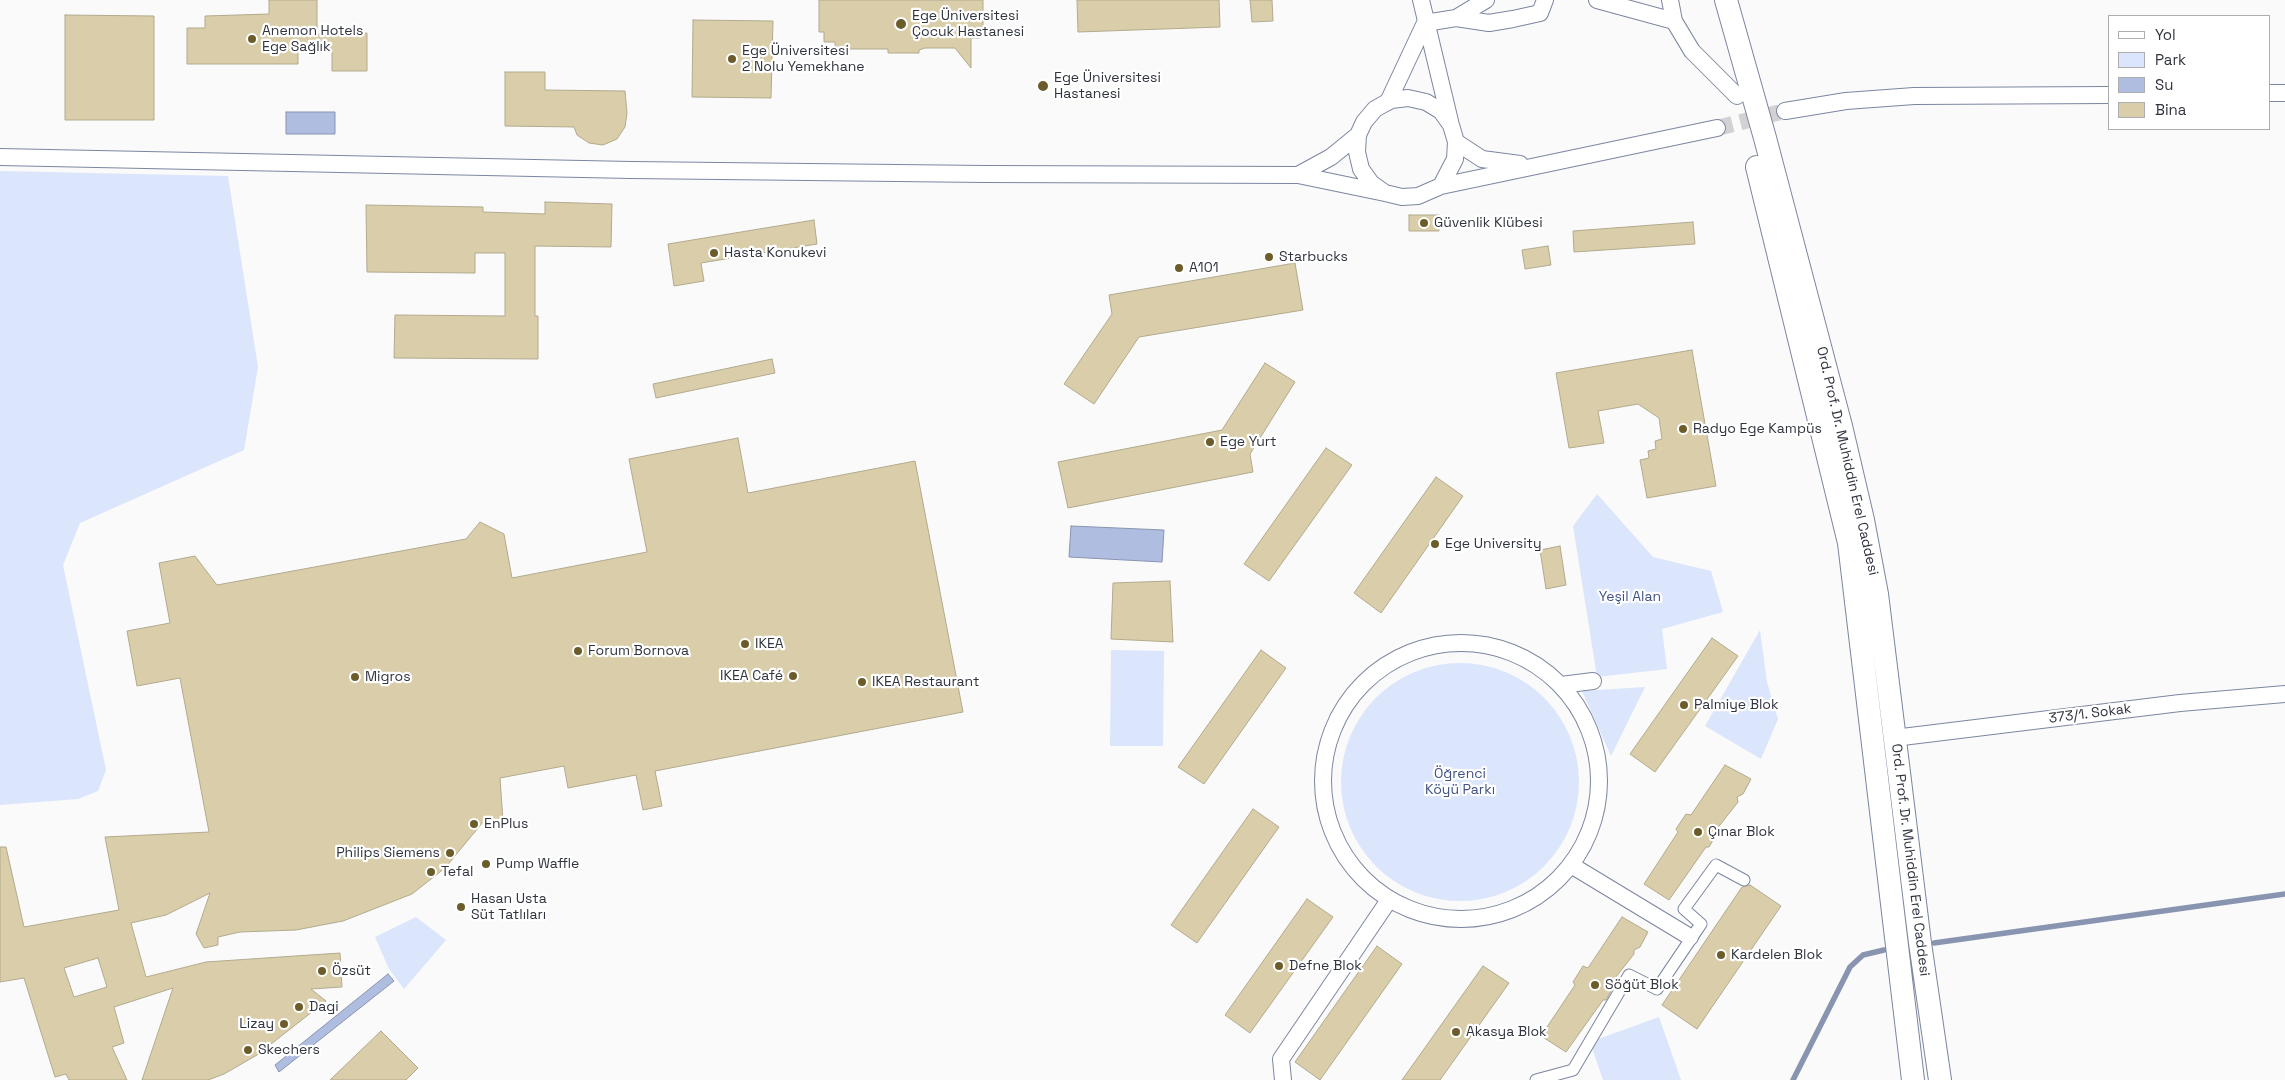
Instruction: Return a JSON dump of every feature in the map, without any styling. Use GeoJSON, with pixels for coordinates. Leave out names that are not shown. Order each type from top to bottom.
{"type":"FeatureCollection","features":[{"type":"Feature","properties":{"kind":"main road","name":"Ord. Prof. Dr. Muhiddin Erel Caddesi"},"geometry":{"type":"LineString","coordinates":[[1711,0],[1750,139],[1849,543],[1913,1080]]}},
{"type":"Feature","properties":{"kind":"main road","name":"Ord. Prof. Dr. Muhiddin Erel Caddesi"},"geometry":{"type":"LineString","coordinates":[[1726,0],[1768,147],[1861,510],[1877,594],[1920,943],[1940,1080]]}},
{"type":"Feature","properties":{"kind":"street"},"geometry":{"type":"LineString","coordinates":[[1421,0],[1456,142],[1455,159],[1441,186]]}},
{"type":"Feature","properties":{"kind":"street"},"geometry":{"type":"LineString","coordinates":[[1456,18],[1486,0]]}},
{"type":"Feature","properties":{"kind":"street"},"geometry":{"type":"LineString","coordinates":[[1426,23],[1456,18],[1489,23],[1540,13],[1545,0]]}},
{"type":"Feature","properties":{"kind":"street"},"geometry":{"type":"LineString","coordinates":[[1597,0],[1674,21]]}},
{"type":"Feature","properties":{"kind":"street"},"geometry":{"type":"LineString","coordinates":[[1670,0],[1674,21],[1692,51],[1737,96]]}},
{"type":"Feature","properties":{"kind":"street"},"geometry":{"type":"LineString","coordinates":[[1388,102],[1426,23]]}},
{"type":"Feature","properties":{"kind":"street"},"geometry":{"type":"LineString","coordinates":[[2270,93],[2285,92]]}},
{"type":"Feature","properties":{"kind":"street"},"geometry":{"type":"LineString","coordinates":[[1785,112],[1846,101],[1914,96],[2108,95]]}},
{"type":"Feature","properties":{"kind":"street"},"geometry":{"type":"LineString","coordinates":[[1385,193],[1371,183],[1361,169],[1356,152],[1358,135],[1364,122],[1375,108],[1388,102],[1408,98],[1426,102],[1441,112],[1451,125]]}},
{"type":"Feature","properties":{"kind":"street"},"geometry":{"type":"LineString","coordinates":[[0,156],[647,170],[1298,175],[1402,197],[1418,196],[1441,186],[1530,166],[1717,128]]}},
{"type":"Feature","properties":{"kind":"street"},"geometry":{"type":"LineString","coordinates":[[1298,175],[1331,157],[1358,135]]}},
{"type":"Feature","properties":{"kind":"street"},"geometry":{"type":"LineString","coordinates":[[1456,142],[1482,159],[1530,166]]}},
{"type":"Feature","properties":{"kind":"street"},"geometry":{"type":"LineString","coordinates":[[1479,644],[1519,656],[1541,668],[1560,685],[1585,720],[1594,744],[1600,777],[1597,808],[1588,838],[1571,866],[1542,894],[1506,912],[1467,920],[1426,915],[1389,900],[1362,878],[1341,851],[1327,819],[1322,785],[1325,751],[1337,718],[1362,684],[1396,659],[1436,645],[1479,644]]}},
{"type":"Feature","properties":{"kind":"street"},"geometry":{"type":"LineString","coordinates":[[1560,685],[1593,681]]}},
{"type":"Feature","properties":{"kind":"street","name":"373/1. Sokak"},"geometry":{"type":"LineString","coordinates":[[1894,738],[2180,704],[2285,694]]}},
{"type":"Feature","properties":{"kind":"street"},"geometry":{"type":"LineString","coordinates":[[1571,866],[1690,937]]}},
{"type":"Feature","properties":{"kind":"street"},"geometry":{"type":"LineString","coordinates":[[1536,1080],[1573,1070],[1629,975],[1657,989],[1690,937],[1701,924],[1684,909],[1716,866],[1744,880]]}},
{"type":"Feature","properties":{"kind":"street"},"geometry":{"type":"LineString","coordinates":[[1283,1080],[1281,1058],[1389,900]]}},
{"type":"Feature","properties":{"kind":"green space"},"geometry":{"type":"Polygon","coordinates":[[[0,171],[228,176],[258,367],[244,450],[80,523],[63,565],[106,770],[98,791],[78,799],[0,805],[0,171]]]}},
{"type":"Feature","properties":{"kind":"green space","name":"Yeşil Alan"},"geometry":{"type":"Polygon","coordinates":[[[1597,494],[1653,557],[1711,571],[1723,612],[1662,629],[1667,669],[1597,677],[1573,526],[1597,494]]]}},
{"type":"Feature","properties":{"kind":"green space"},"geometry":{"type":"Polygon","coordinates":[[[1760,630],[1767,682],[1778,719],[1761,759],[1705,726],[1760,630]]]}},
{"type":"Feature","properties":{"kind":"green space"},"geometry":{"type":"Polygon","coordinates":[[[1111,650],[1164,651],[1163,746],[1110,746],[1111,650]]]}},
{"type":"Feature","properties":{"kind":"green space","name":"Öğrenci Köyü Parkı"},"geometry":{"type":"Polygon","coordinates":[[[1460,663],[1494,668],[1505,672],[1526,683],[1544,698],[1559,716],[1570,737],[1574,748],[1579,782],[1574,816],[1570,827],[1559,848],[1544,866],[1526,881],[1505,892],[1494,896],[1460,901],[1426,896],[1415,892],[1394,881],[1376,866],[1361,848],[1350,827],[1346,816],[1341,782],[1346,748],[1350,737],[1361,716],[1376,698],[1394,683],[1415,672],[1426,668],[1460,663]]]}},
{"type":"Feature","properties":{"kind":"green space"},"geometry":{"type":"Polygon","coordinates":[[[1645,687],[1611,756],[1582,691],[1645,687]]]}},
{"type":"Feature","properties":{"kind":"green space"},"geometry":{"type":"Polygon","coordinates":[[[416,917],[446,940],[404,989],[389,969],[375,937],[416,917]]]}},
{"type":"Feature","properties":{"kind":"green space"},"geometry":{"type":"Polygon","coordinates":[[[1659,1017],[1681,1080],[1603,1080],[1590,1042],[1659,1017]]]}},
{"type":"Feature","properties":{"kind":"water"},"geometry":{"type":"Polygon","coordinates":[[[286,112],[335,112],[335,134],[286,134],[286,112]]]}},
{"type":"Feature","properties":{"kind":"water"},"geometry":{"type":"Polygon","coordinates":[[[1071,526],[1164,530],[1162,562],[1069,557],[1071,526]]]}},
{"type":"Feature","properties":{"kind":"water"},"geometry":{"type":"Polygon","coordinates":[[[388,974],[394,981],[279,1072],[275,1065],[388,974]]]}},
{"type":"Feature","properties":{"kind":"building","name":"Anemon Hotels Ege Sağlık"},"geometry":{"type":"Polygon","coordinates":[[[269,0],[317,0],[317,34],[367,33],[367,71],[332,71],[332,50],[298,50],[298,64],[187,64],[187,28],[205,28],[205,16],[269,14],[269,0]]]}},
{"type":"Feature","properties":{"kind":"building"},"geometry":{"type":"Polygon","coordinates":[[[819,0],[983,0],[983,28],[980,28],[980,38],[971,38],[971,68],[955,48],[925,48],[919,50],[919,53],[888,53],[888,49],[835,49],[835,42],[824,42],[824,32],[819,32],[819,0]]]}},
{"type":"Feature","properties":{"kind":"building"},"geometry":{"type":"Polygon","coordinates":[[[1077,0],[1219,0],[1220,27],[1078,32],[1077,0]]]}},
{"type":"Feature","properties":{"kind":"building"},"geometry":{"type":"Polygon","coordinates":[[[1250,0],[1272,0],[1273,21],[1252,22],[1250,0]]]}},
{"type":"Feature","properties":{"kind":"building"},"geometry":{"type":"Polygon","coordinates":[[[65,15],[154,16],[154,120],[65,120],[65,15]]]}},
{"type":"Feature","properties":{"kind":"building","name":"Ege Üniversitesi 2 Nolu Yemekhane"},"geometry":{"type":"Polygon","coordinates":[[[693,20],[773,21],[771,98],[692,97],[693,20]]]}},
{"type":"Feature","properties":{"kind":"building"},"geometry":{"type":"Polygon","coordinates":[[[505,72],[545,72],[545,90],[625,91],[627,113],[625,127],[617,139],[603,145],[589,143],[577,135],[574,127],[505,126],[505,72]]]}},
{"type":"Feature","properties":{"kind":"building"},"geometry":{"type":"Polygon","coordinates":[[[545,202],[612,204],[611,247],[535,246],[535,316],[538,316],[538,359],[394,358],[395,315],[505,316],[505,253],[475,253],[475,273],[367,272],[366,205],[483,207],[483,212],[545,214],[545,202]]]}},
{"type":"Feature","properties":{"kind":"building","name":"Güvenlik Klübesi"},"geometry":{"type":"Polygon","coordinates":[[[1409,215],[1439,215],[1439,231],[1409,231],[1409,215]]]}},
{"type":"Feature","properties":{"kind":"building","name":"Hasta Konukevi"},"geometry":{"type":"Polygon","coordinates":[[[814,220],[817,244],[701,263],[704,281],[674,286],[668,244],[814,220]]]}},
{"type":"Feature","properties":{"kind":"building"},"geometry":{"type":"Polygon","coordinates":[[[1693,222],[1695,244],[1574,252],[1573,231],[1693,222]]]}},
{"type":"Feature","properties":{"kind":"building"},"geometry":{"type":"Polygon","coordinates":[[[1548,246],[1551,265],[1525,269],[1522,250],[1548,246]]]}},
{"type":"Feature","properties":{"kind":"building"},"geometry":{"type":"Polygon","coordinates":[[[1295,263],[1303,310],[1139,337],[1094,404],[1064,384],[1112,314],[1109,295],[1295,263]]]}},
{"type":"Feature","properties":{"kind":"building","name":"Radyo Ege Kampüs"},"geometry":{"type":"Polygon","coordinates":[[[1692,350],[1716,486],[1647,498],[1640,460],[1649,458],[1648,451],[1656,449],[1655,441],[1662,439],[1659,418],[1638,404],[1598,411],[1604,443],[1569,448],[1556,373],[1692,350]]]}},
{"type":"Feature","properties":{"kind":"building"},"geometry":{"type":"Polygon","coordinates":[[[772,359],[775,373],[656,398],[653,384],[772,359]]]}},
{"type":"Feature","properties":{"kind":"building","name":"Ege Yurt"},"geometry":{"type":"Polygon","coordinates":[[[1265,363],[1295,382],[1250,454],[1253,472],[1068,508],[1058,462],[1222,430],[1265,363]]]}},
{"type":"Feature","properties":{"kind":"building"},"geometry":{"type":"Polygon","coordinates":[[[738,438],[748,493],[915,461],[963,712],[655,771],[662,806],[643,810],[636,775],[568,788],[564,766],[500,778],[503,821],[483,822],[445,868],[412,894],[343,921],[296,930],[240,932],[218,937],[218,945],[204,948],[196,934],[210,893],[166,915],[131,923],[146,977],[206,962],[340,953],[342,987],[311,989],[326,1001],[257,1055],[224,1074],[208,1080],[142,1080],[173,988],[114,1007],[124,1043],[112,1047],[127,1080],[69,1080],[66,1074],[55,1077],[24,978],[0,982],[0,847],[6,847],[24,927],[119,910],[105,837],[209,832],[180,678],[137,686],[127,631],[170,623],[159,563],[195,556],[217,585],[466,539],[480,522],[504,534],[512,578],[647,552],[629,459],[738,438]],[[98,958],[64,968],[74,997],[107,987],[98,958]]]}},
{"type":"Feature","properties":{"kind":"building"},"geometry":{"type":"Polygon","coordinates":[[[1326,448],[1352,465],[1269,581],[1244,564],[1326,448]]]}},
{"type":"Feature","properties":{"kind":"building"},"geometry":{"type":"Polygon","coordinates":[[[1436,477],[1463,496],[1381,613],[1354,593],[1436,477]]]}},
{"type":"Feature","properties":{"kind":"building"},"geometry":{"type":"Polygon","coordinates":[[[1560,546],[1566,585],[1546,589],[1540,550],[1560,546]]]}},
{"type":"Feature","properties":{"kind":"building"},"geometry":{"type":"Polygon","coordinates":[[[1170,581],[1173,642],[1111,639],[1113,583],[1170,581]]]}},
{"type":"Feature","properties":{"kind":"building","name":"Palmiye Blok"},"geometry":{"type":"Polygon","coordinates":[[[1712,638],[1738,656],[1655,772],[1630,754],[1712,638]]]}},
{"type":"Feature","properties":{"kind":"building"},"geometry":{"type":"Polygon","coordinates":[[[1261,650],[1286,668],[1204,784],[1178,767],[1261,650]]]}},
{"type":"Feature","properties":{"kind":"building","name":"Çınar Blok"},"geometry":{"type":"Polygon","coordinates":[[[1725,765],[1751,779],[1743,794],[1737,797],[1738,802],[1716,830],[1718,832],[1709,847],[1706,847],[1669,900],[1644,884],[1678,832],[1676,829],[1686,814],[1691,815],[1725,765]]]}},
{"type":"Feature","properties":{"kind":"building"},"geometry":{"type":"Polygon","coordinates":[[[1253,809],[1279,827],[1197,943],[1171,925],[1253,809]]]}},
{"type":"Feature","properties":{"kind":"building","name":"Kardelen Blok"},"geometry":{"type":"Polygon","coordinates":[[[1750,885],[1781,906],[1697,1029],[1662,1005],[1742,887],[1750,885]]]}},
{"type":"Feature","properties":{"kind":"building","name":"Defne Blok"},"geometry":{"type":"Polygon","coordinates":[[[1307,899],[1333,917],[1250,1033],[1225,1015],[1307,899]]]}},
{"type":"Feature","properties":{"kind":"building","name":"Söğüt Blok"},"geometry":{"type":"Polygon","coordinates":[[[1622,917],[1648,932],[1640,947],[1634,950],[1634,954],[1612,982],[1615,984],[1606,1000],[1603,1000],[1566,1052],[1541,1036],[1575,985],[1573,982],[1583,966],[1588,968],[1622,917]]]}},
{"type":"Feature","properties":{"kind":"building"},"geometry":{"type":"Polygon","coordinates":[[[1377,946],[1402,964],[1320,1080],[1295,1062],[1377,946]]]}},
{"type":"Feature","properties":{"kind":"building","name":"Akasya Blok"},"geometry":{"type":"Polygon","coordinates":[[[1483,966],[1509,983],[1440,1080],[1402,1080],[1483,966]]]}},
{"type":"Feature","properties":{"kind":"building"},"geometry":{"type":"Polygon","coordinates":[[[381,1031],[418,1068],[406,1080],[330,1080],[381,1031]]]}},
{"type":"Feature","properties":{"kind":"waterway"},"geometry":{"type":"LineString","coordinates":[[1934,943],[2285,894]]}},
{"type":"Feature","properties":{"kind":"waterway"},"geometry":{"type":"LineString","coordinates":[[1793,1080],[1850,967],[1863,955],[1884,950]]}},
{"type":"Feature","properties":{"kind":"tunnel"},"geometry":{"type":"LineString","coordinates":[[1717,128],[1785,111]]}},
{"type":"Feature","properties":{"kind":"place","name":"Ege Üniversitesi Çocuk Hastanesi"},"geometry":{"type":"Point","coordinates":[901,24]}},
{"type":"Feature","properties":{"kind":"place","name":"Anemon Hotels Ege Sağlık"},"geometry":{"type":"Point","coordinates":[252,39]}},
{"type":"Feature","properties":{"kind":"place","name":"Ege Üniversitesi 2 Nolu Yemekhane"},"geometry":{"type":"Point","coordinates":[732,59]}},
{"type":"Feature","properties":{"kind":"place","name":"Ege Üniversitesi Hastanesi"},"geometry":{"type":"Point","coordinates":[1043,86]}},
{"type":"Feature","properties":{"kind":"place","name":"Güvenlik Klübesi"},"geometry":{"type":"Point","coordinates":[1424,223]}},
{"type":"Feature","properties":{"kind":"place","name":"Hasta Konukevi"},"geometry":{"type":"Point","coordinates":[714,253]}},
{"type":"Feature","properties":{"kind":"place","name":"Starbucks"},"geometry":{"type":"Point","coordinates":[1269,257]}},
{"type":"Feature","properties":{"kind":"place","name":"A101"},"geometry":{"type":"Point","coordinates":[1179,268]}},
{"type":"Feature","properties":{"kind":"place","name":"Radyo Ege Kampüs"},"geometry":{"type":"Point","coordinates":[1683,429]}},
{"type":"Feature","properties":{"kind":"place","name":"Ege Yurt"},"geometry":{"type":"Point","coordinates":[1210,442]}},
{"type":"Feature","properties":{"kind":"place","name":"Ege University"},"geometry":{"type":"Point","coordinates":[1435,544]}},
{"type":"Feature","properties":{"kind":"place","name":"IKEA"},"geometry":{"type":"Point","coordinates":[745,644]}},
{"type":"Feature","properties":{"kind":"place","name":"Forum Bornova"},"geometry":{"type":"Point","coordinates":[578,651]}},
{"type":"Feature","properties":{"kind":"place","name":"IKEA Café"},"geometry":{"type":"Point","coordinates":[793,676]}},
{"type":"Feature","properties":{"kind":"place","name":"Migros"},"geometry":{"type":"Point","coordinates":[355,677]}},
{"type":"Feature","properties":{"kind":"place","name":"IKEA Restaurant"},"geometry":{"type":"Point","coordinates":[862,682]}},
{"type":"Feature","properties":{"kind":"place","name":"Palmiye Blok"},"geometry":{"type":"Point","coordinates":[1684,705]}},
{"type":"Feature","properties":{"kind":"place","name":"EnPlus"},"geometry":{"type":"Point","coordinates":[474,824]}},
{"type":"Feature","properties":{"kind":"place","name":"Çınar Blok"},"geometry":{"type":"Point","coordinates":[1698,832]}},
{"type":"Feature","properties":{"kind":"place","name":"Philips Siemens"},"geometry":{"type":"Point","coordinates":[450,853]}},
{"type":"Feature","properties":{"kind":"place","name":"Pump Waffle"},"geometry":{"type":"Point","coordinates":[486,864]}},
{"type":"Feature","properties":{"kind":"place","name":"Tefal"},"geometry":{"type":"Point","coordinates":[431,872]}},
{"type":"Feature","properties":{"kind":"place","name":"Hasan Usta Süt Tatlıları"},"geometry":{"type":"Point","coordinates":[461,907]}},
{"type":"Feature","properties":{"kind":"place","name":"Kardelen Blok"},"geometry":{"type":"Point","coordinates":[1721,955]}},
{"type":"Feature","properties":{"kind":"place","name":"Defne Blok"},"geometry":{"type":"Point","coordinates":[1279,966]}},
{"type":"Feature","properties":{"kind":"place","name":"Özsüt"},"geometry":{"type":"Point","coordinates":[322,971]}},
{"type":"Feature","properties":{"kind":"place","name":"Söğüt Blok"},"geometry":{"type":"Point","coordinates":[1595,985]}},
{"type":"Feature","properties":{"kind":"place","name":"Dagi"},"geometry":{"type":"Point","coordinates":[299,1007]}},
{"type":"Feature","properties":{"kind":"place","name":"Lizay"},"geometry":{"type":"Point","coordinates":[284,1024]}},
{"type":"Feature","properties":{"kind":"place","name":"Akasya Blok"},"geometry":{"type":"Point","coordinates":[1456,1032]}},
{"type":"Feature","properties":{"kind":"place","name":"Skechers"},"geometry":{"type":"Point","coordinates":[248,1050]}}]}
